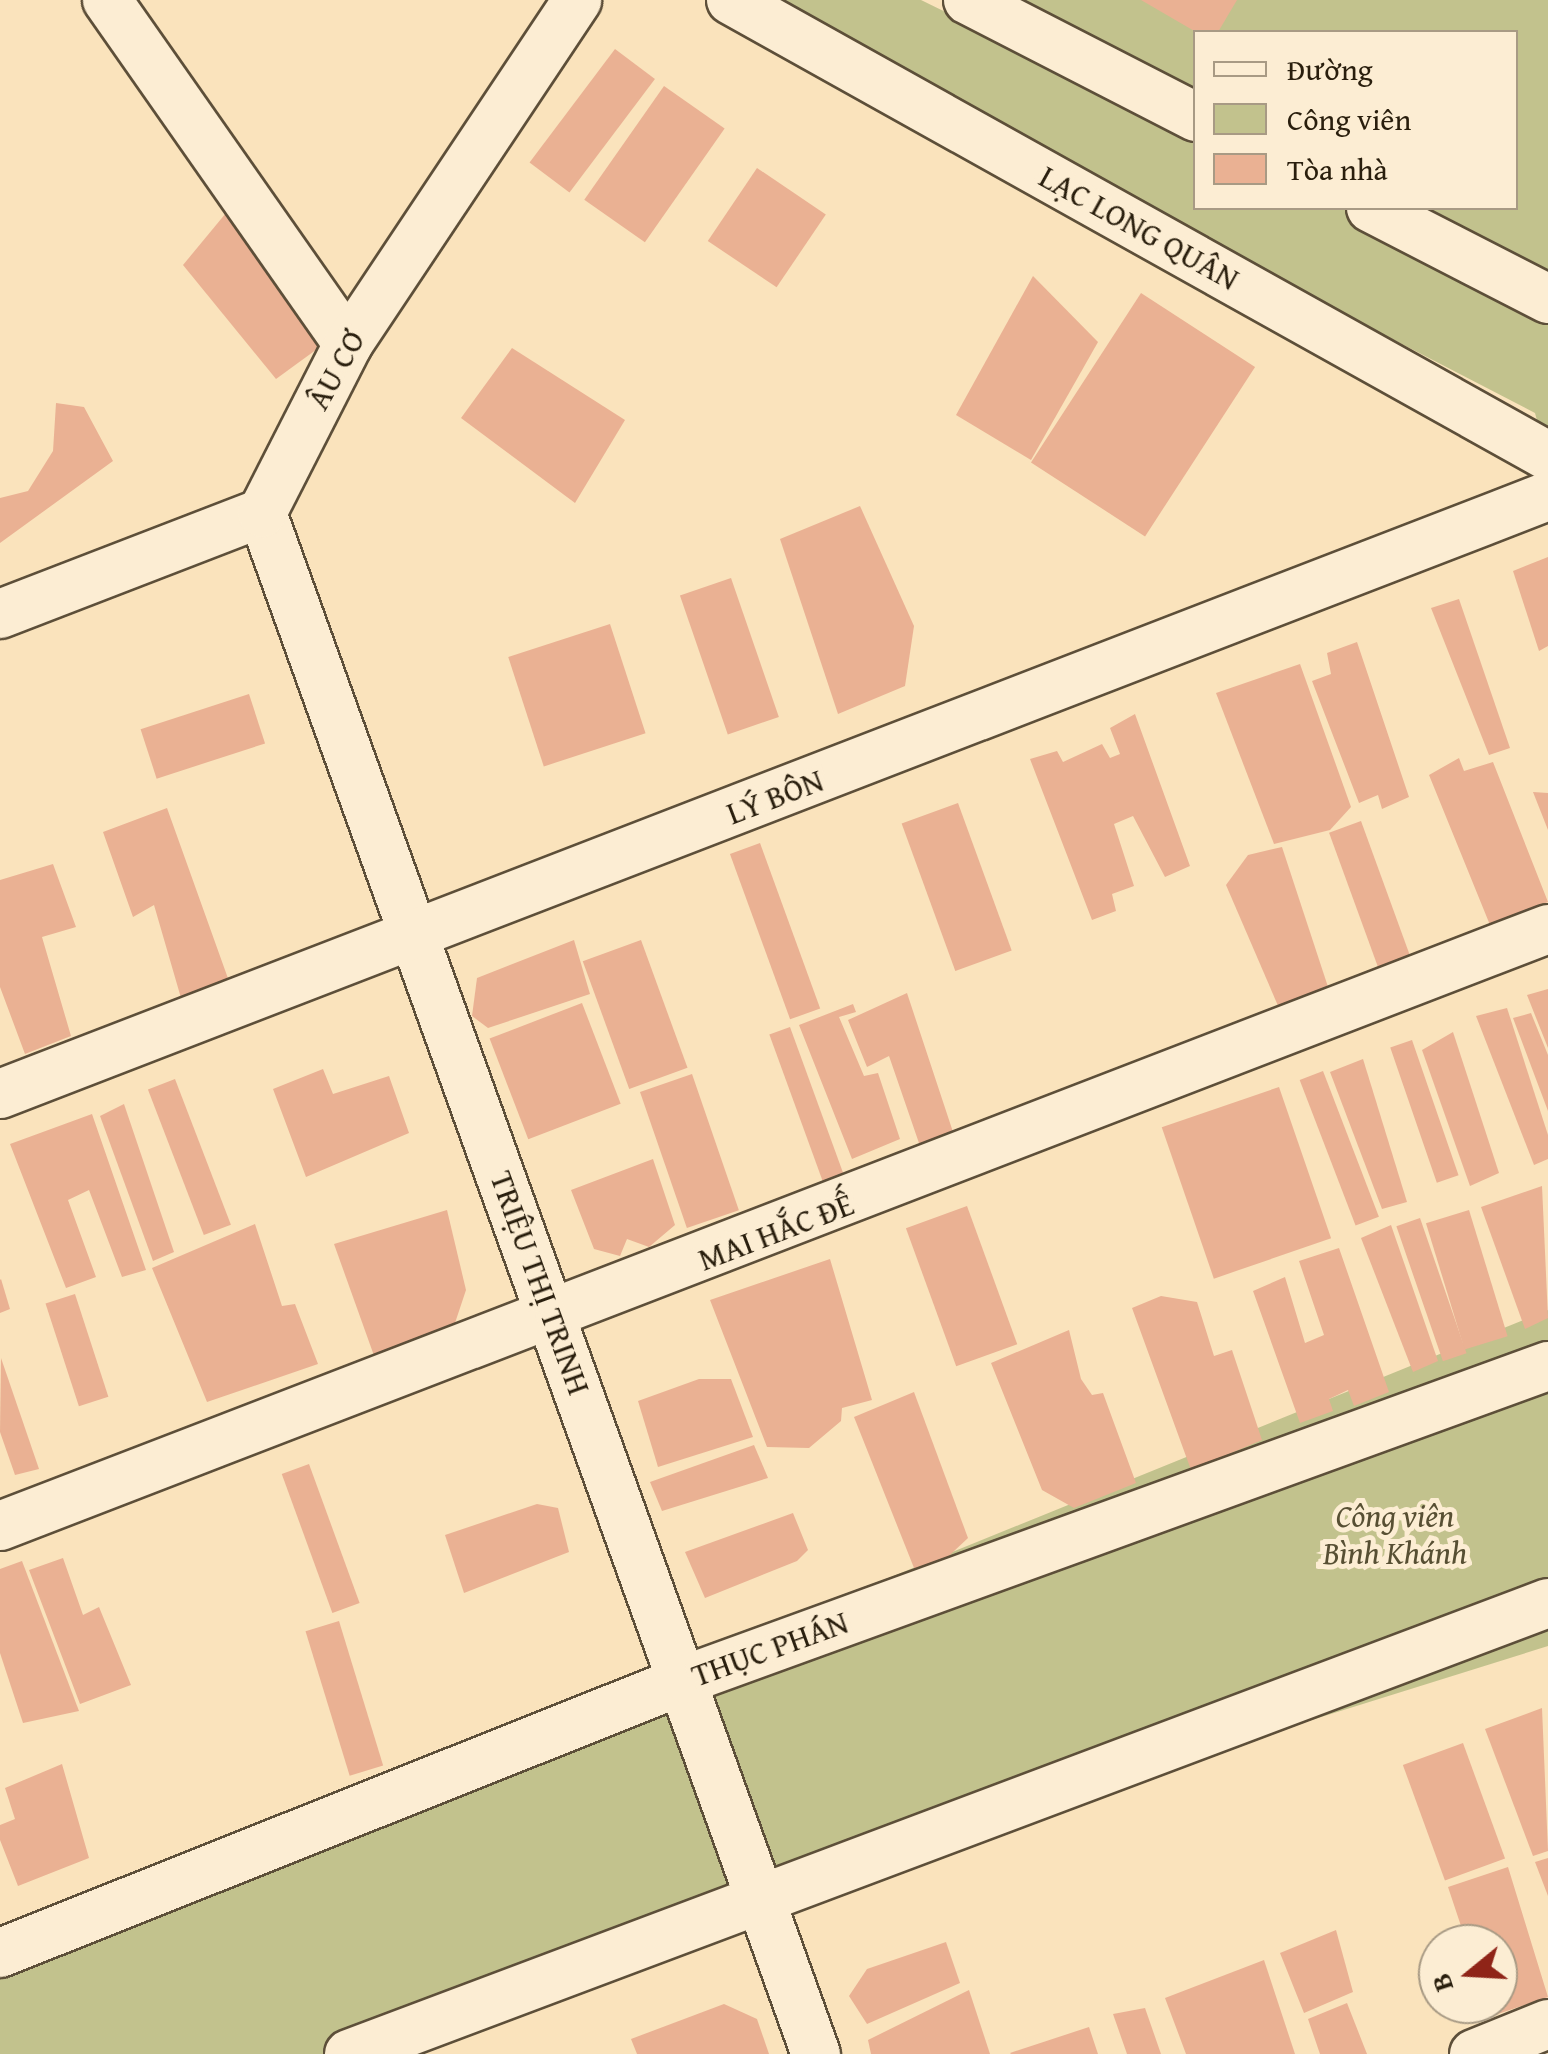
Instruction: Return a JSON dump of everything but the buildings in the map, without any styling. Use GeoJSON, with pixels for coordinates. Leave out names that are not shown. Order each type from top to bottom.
{"type":"FeatureCollection","features":[{"type":"Feature","properties":{"kind":"street"},"geometry":{"type":"LineString","coordinates":[[108,0],[348,344]]}},
{"type":"Feature","properties":{"kind":"street","name":"ÂU CƠ"},"geometry":{"type":"LineString","coordinates":[[262,512],[348,344],[577,0]]}},
{"type":"Feature","properties":{"kind":"street","name":"LẠC LONG QUÂN"},"geometry":{"type":"LineString","coordinates":[[731,0],[1548,456]]}},
{"type":"Feature","properties":{"kind":"street"},"geometry":{"type":"LineString","coordinates":[[968,0],[1193,115]]}},
{"type":"Feature","properties":{"kind":"street"},"geometry":{"type":"LineString","coordinates":[[1375,210],[1548,298]]}},
{"type":"Feature","properties":{"kind":"street","name":"LÝ BÔN"},"geometry":{"type":"LineString","coordinates":[[0,1094],[418,936],[1548,496]]}},
{"type":"Feature","properties":{"kind":"street"},"geometry":{"type":"LineString","coordinates":[[0,614],[262,512]]}},
{"type":"Feature","properties":{"kind":"street","name":"TRIỆU THỊ TRINH"},"geometry":{"type":"LineString","coordinates":[[262,512],[418,936],[551,1320],[687,1678],[816,2054]]}},
{"type":"Feature","properties":{"kind":"street","name":"MAI HẮC ĐẾ"},"geometry":{"type":"LineString","coordinates":[[0,1526],[551,1320],[1548,930]]}},
{"type":"Feature","properties":{"kind":"street","name":"THỤC PHÁN"},"geometry":{"type":"LineString","coordinates":[[0,1954],[687,1678],[1548,1366]]}},
{"type":"Feature","properties":{"kind":"street"},"geometry":{"type":"LineString","coordinates":[[349,2054],[761,1892],[1548,1602]]}},
{"type":"Feature","properties":{"kind":"street"},"geometry":{"type":"LineString","coordinates":[[1474,2054],[1548,2024]]}},
{"type":"Feature","properties":{"kind":"green space"},"geometry":{"type":"Polygon","coordinates":[[[737,0],[921,0],[1193,133],[1193,210],[1351,210],[1537,300],[1373,210],[1518,210],[1518,30],[1193,30],[1193,113],[985,0],[1548,0],[1548,462],[1535,413],[737,0]]]}},
{"type":"Feature","properties":{"kind":"green space","name":"Công viên Bình Khánh"},"geometry":{"type":"Polygon","coordinates":[[[1548,1310],[1548,1646],[761,1892],[349,2054],[0,2054],[0,1939],[1548,1310]]]}}]}
